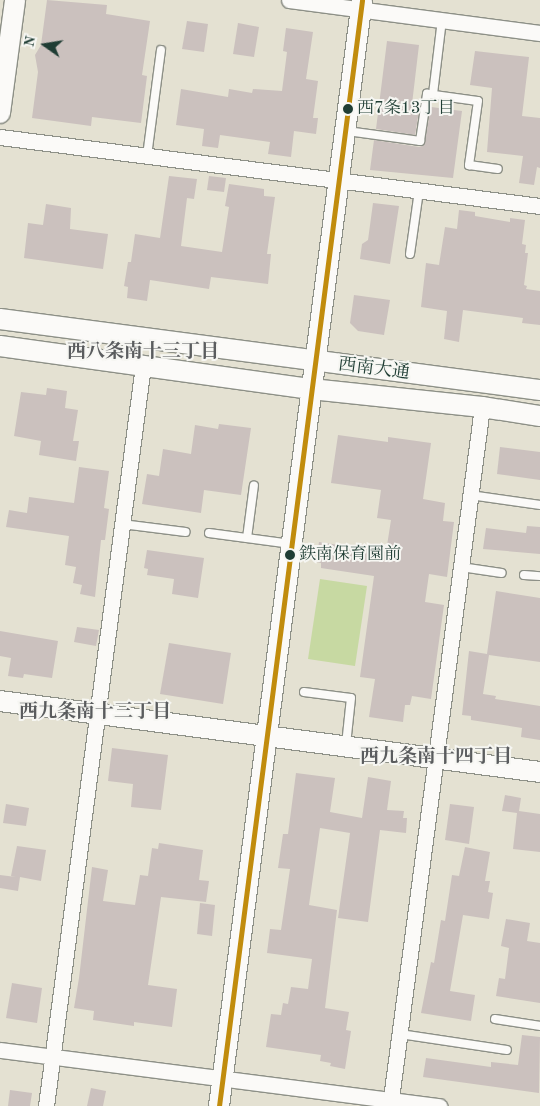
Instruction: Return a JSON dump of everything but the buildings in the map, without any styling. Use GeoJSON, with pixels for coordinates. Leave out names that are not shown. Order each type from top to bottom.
{"type":"FeatureCollection","features":[{"type":"Feature","properties":{"kind":"street"},"geometry":{"type":"LineString","coordinates":[[0,113],[15,0]]}},
{"type":"Feature","properties":{"kind":"street"},"geometry":{"type":"LineString","coordinates":[[289,0],[362,5],[442,20],[540,33]]}},
{"type":"Feature","properties":{"kind":"street"},"geometry":{"type":"LineString","coordinates":[[218,1106],[362,5]]}},
{"type":"Feature","properties":{"kind":"street"},"geometry":{"type":"LineString","coordinates":[[0,137],[540,206]]}},
{"type":"Feature","properties":{"kind":"street","name":"西南大通"},"geometry":{"type":"LineString","coordinates":[[0,318],[540,390]]}},
{"type":"Feature","properties":{"kind":"street","name":"西南大通"},"geometry":{"type":"LineString","coordinates":[[0,346],[311,389],[482,407],[540,416]]}},
{"type":"Feature","properties":{"kind":"street"},"geometry":{"type":"LineString","coordinates":[[46,1106],[143,365]]}},
{"type":"Feature","properties":{"kind":"street"},"geometry":{"type":"LineString","coordinates":[[390,1103],[482,407]]}},
{"type":"Feature","properties":{"kind":"street"},"geometry":{"type":"LineString","coordinates":[[0,701],[540,772]]}},
{"type":"Feature","properties":{"kind":"street"},"geometry":{"type":"LineString","coordinates":[[0,1050],[222,1078],[390,1103],[439,1106]]}},
{"type":"Feature","properties":{"kind":"lane"},"geometry":{"type":"LineString","coordinates":[[433,94],[442,20]]}},
{"type":"Feature","properties":{"kind":"lane"},"geometry":{"type":"LineString","coordinates":[[148,156],[161,50]]}},
{"type":"Feature","properties":{"kind":"lane"},"geometry":{"type":"LineString","coordinates":[[345,131],[420,141],[427,94],[478,101],[469,165],[498,169]]}},
{"type":"Feature","properties":{"kind":"lane"},"geometry":{"type":"LineString","coordinates":[[410,254],[418,191]]}},
{"type":"Feature","properties":{"kind":"lane"},"geometry":{"type":"LineString","coordinates":[[247,538],[254,485]]}},
{"type":"Feature","properties":{"kind":"lane"},"geometry":{"type":"LineString","coordinates":[[470,495],[540,505]]}},
{"type":"Feature","properties":{"kind":"lane"},"geometry":{"type":"LineString","coordinates":[[122,524],[186,532]]}},
{"type":"Feature","properties":{"kind":"lane"},"geometry":{"type":"LineString","coordinates":[[209,533],[290,544]]}},
{"type":"Feature","properties":{"kind":"lane"},"geometry":{"type":"LineString","coordinates":[[461,567],[502,574]]}},
{"type":"Feature","properties":{"kind":"lane"},"geometry":{"type":"LineString","coordinates":[[524,575],[540,576]]}},
{"type":"Feature","properties":{"kind":"lane"},"geometry":{"type":"LineString","coordinates":[[304,692],[351,698],[346,747]]}},
{"type":"Feature","properties":{"kind":"lane"},"geometry":{"type":"LineString","coordinates":[[496,1020],[540,1026]]}},
{"type":"Feature","properties":{"kind":"lane"},"geometry":{"type":"LineString","coordinates":[[400,1034],[507,1050]]}},
{"type":"Feature","properties":{"kind":"green space"},"geometry":{"type":"Polygon","coordinates":[[[320,579],[367,586],[355,666],[308,659],[320,579]]]}},
{"type":"Feature","properties":{"kind":"transit line"},"geometry":{"type":"LineString","coordinates":[[219,1106],[362,0]]}},
{"type":"Feature","properties":{"kind":"place","name":"西7条13丁目"},"geometry":{"type":"Point","coordinates":[348,109]}},
{"type":"Feature","properties":{"kind":"place","name":"鉄南保育園前"},"geometry":{"type":"Point","coordinates":[290,555]}},
{"type":"Feature","properties":{"kind":"district","name":"西八条南十三丁目"},"geometry":{"type":"Point","coordinates":[143,353]}},
{"type":"Feature","properties":{"kind":"district","name":"西九条南十三丁目"},"geometry":{"type":"Point","coordinates":[95,713]}},
{"type":"Feature","properties":{"kind":"district","name":"西九条南十四丁目"},"geometry":{"type":"Point","coordinates":[436,758]}}]}
